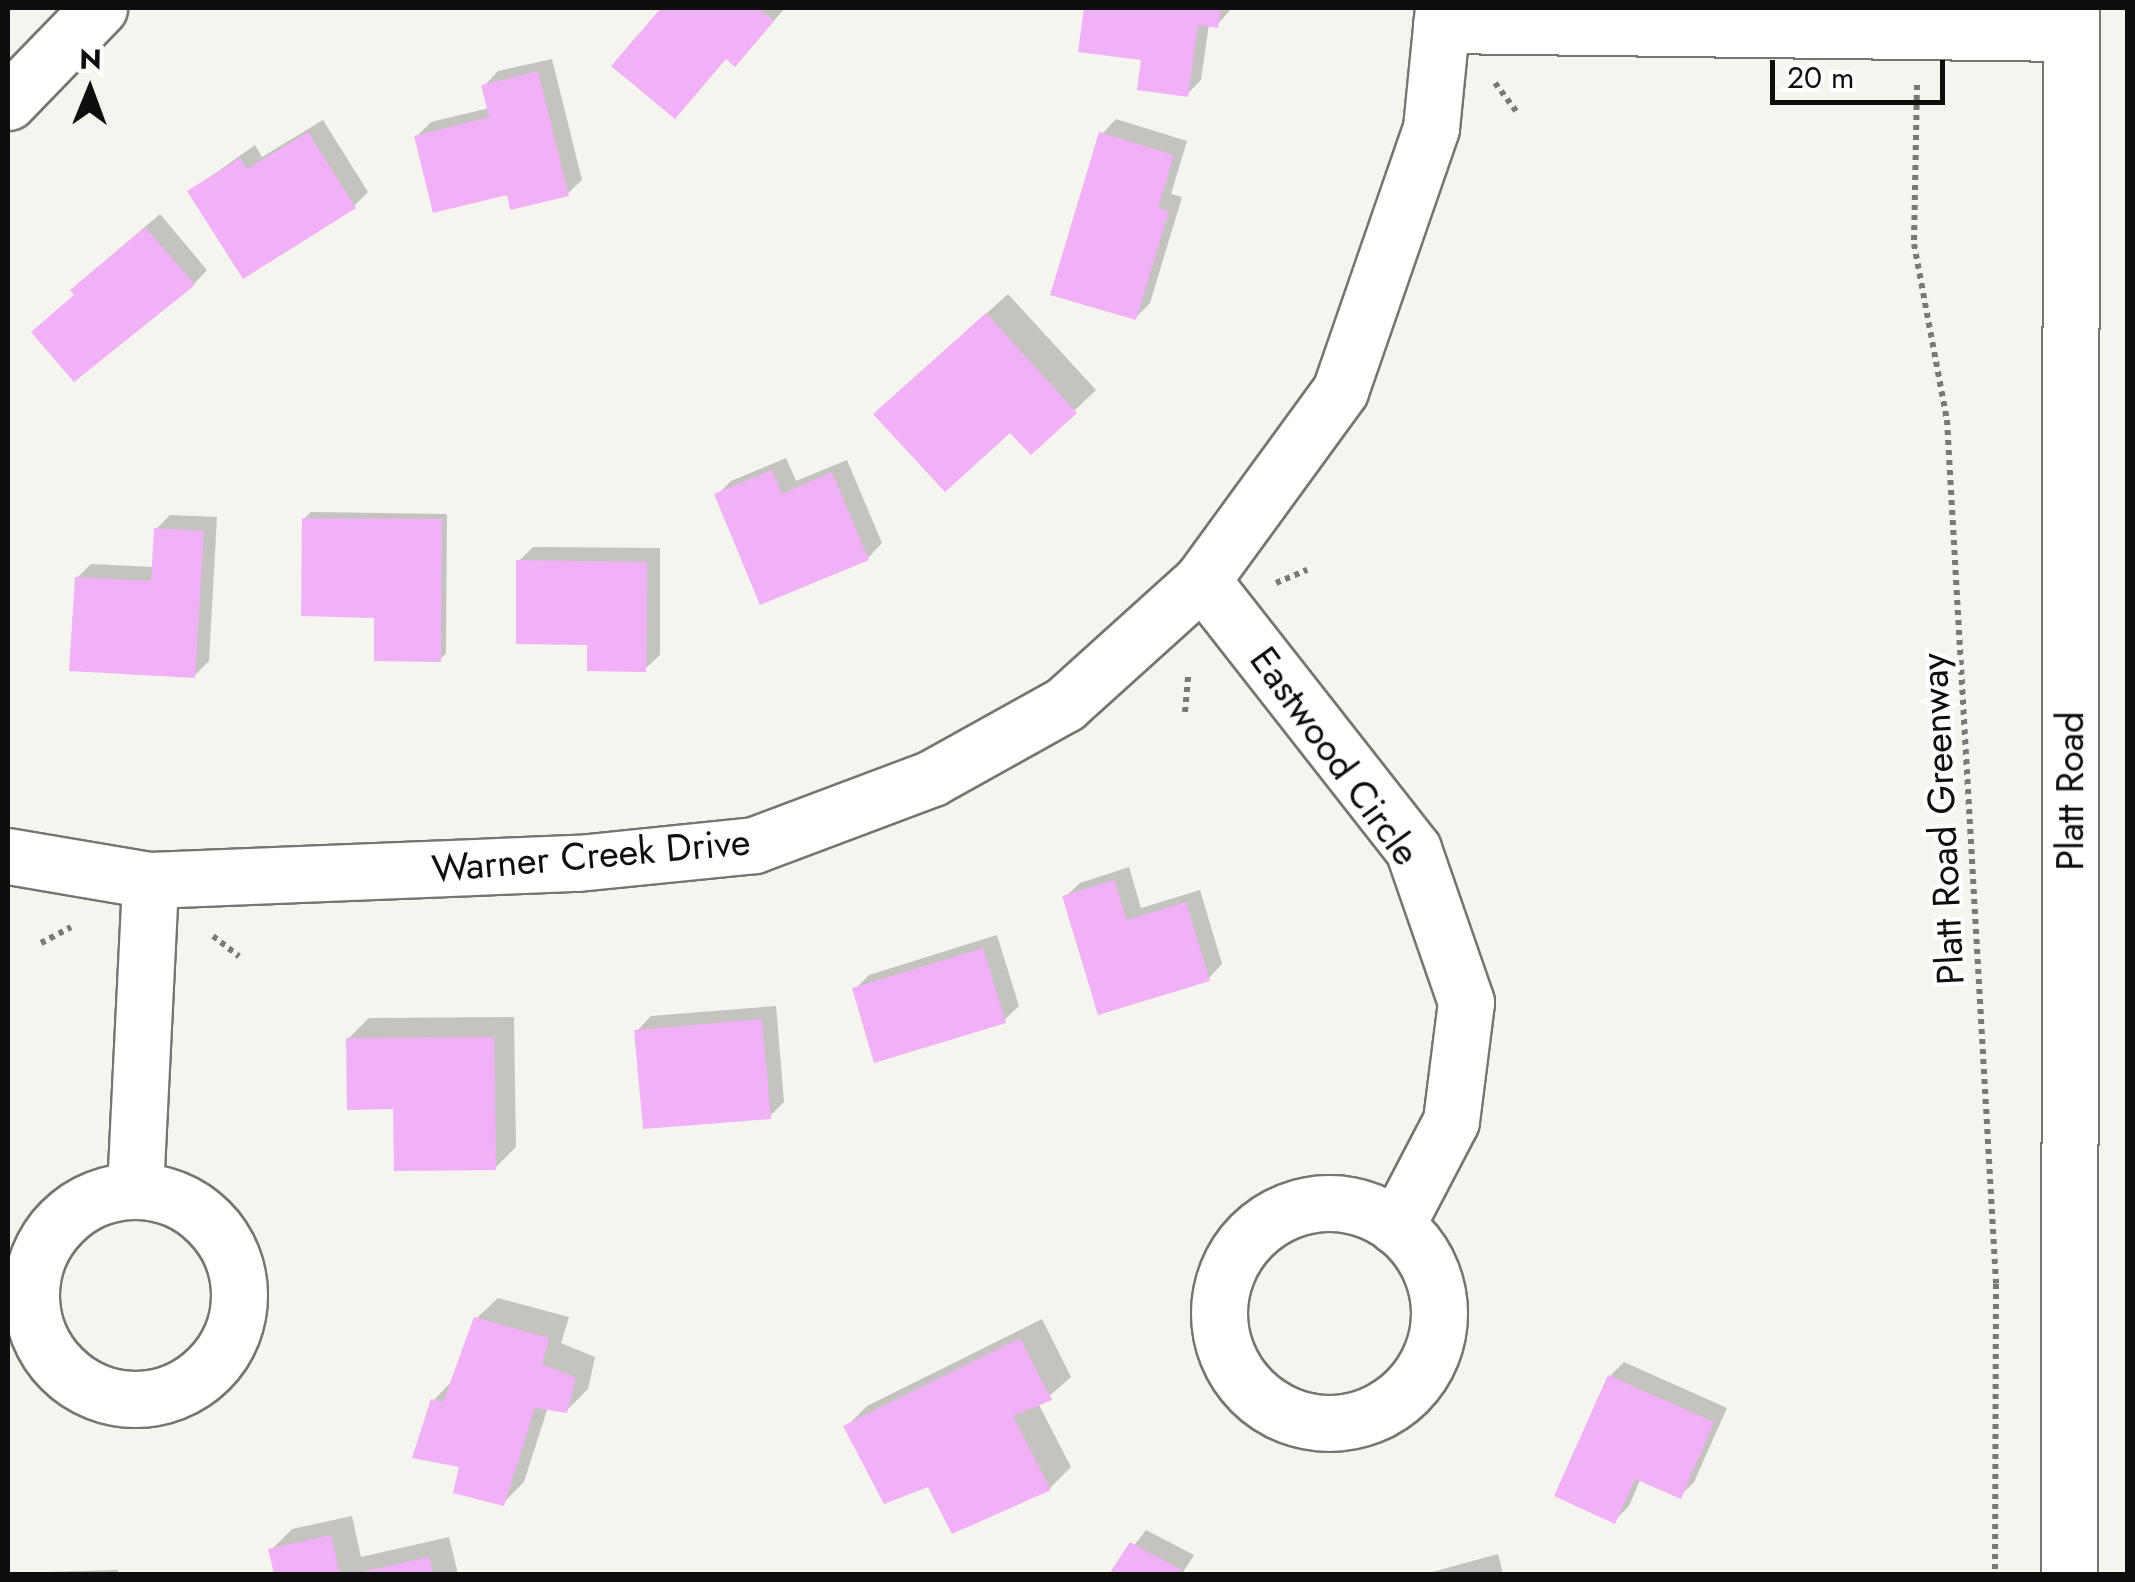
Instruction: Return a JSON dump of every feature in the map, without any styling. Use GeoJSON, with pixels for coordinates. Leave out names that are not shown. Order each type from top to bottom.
{"type":"FeatureCollection","features":[{"type":"Feature","properties":{"kind":"street"},"geometry":{"type":"LineString","coordinates":[[8,102],[98,8]]}},
{"type":"Feature","properties":{"kind":"street","name":"Warner Creek Drive"},"geometry":{"type":"LineString","coordinates":[[8,856],[150,880],[578,862],[754,846],[932,778],[1065,704],[1202,580],[1340,391],[1431,128],[1442,16],[2071,20]]}},
{"type":"Feature","properties":{"kind":"street","name":"Platt Road"},"geometry":{"type":"LineString","coordinates":[[2070,1574],[2071,20]]}},
{"type":"Feature","properties":{"kind":"street","name":"Eastwood Circle"},"geometry":{"type":"LineString","coordinates":[[1202,580],[1413,849],[1466,1002],[1451,1121],[1396,1226]]}},
{"type":"Feature","properties":{"kind":"street"},"geometry":{"type":"LineString","coordinates":[[135,1190],[150,880]]}},
{"type":"Feature","properties":{"kind":"street"},"geometry":{"type":"LineString","coordinates":[[1314,1204],[1348,1204],[1382,1216],[1396,1226],[1430,1266],[1440,1298],[1438,1337],[1424,1372],[1398,1401],[1364,1419],[1326,1424],[1288,1416],[1256,1397],[1232,1366],[1219,1330],[1220,1296],[1230,1262],[1252,1234],[1280,1214],[1314,1204]]}},
{"type":"Feature","properties":{"kind":"path","name":"Platt Road Greenway"},"geometry":{"type":"LineString","coordinates":[[1918,80],[1914,244],[1947,420],[1994,1245],[1995,1574]]}},
{"type":"Feature","properties":{"kind":"path"},"geometry":{"type":"LineString","coordinates":[[1494,82],[1518,114]]}},
{"type":"Feature","properties":{"kind":"path"},"geometry":{"type":"LineString","coordinates":[[41,943],[70,927]]}},
{"type":"Feature","properties":{"kind":"path"},"geometry":{"type":"LineString","coordinates":[[208,932],[239,956]]}},
{"type":"Feature","properties":{"kind":"building"},"geometry":{"type":"Polygon","coordinates":[[[661,8],[758,8],[774,21],[735,67],[726,59],[675,119],[611,66],[661,8]]]}},
{"type":"Feature","properties":{"kind":"building"},"geometry":{"type":"Polygon","coordinates":[[[1084,8],[1221,8],[1218,28],[1198,25],[1188,97],[1137,90],[1141,60],[1078,52],[1084,8]]]}},
{"type":"Feature","properties":{"kind":"building"},"geometry":{"type":"Polygon","coordinates":[[[538,71],[569,196],[510,210],[507,195],[433,213],[414,136],[489,117],[481,85],[538,71]]]}},
{"type":"Feature","properties":{"kind":"building"},"geometry":{"type":"Polygon","coordinates":[[[308,132],[356,208],[243,279],[187,191],[240,158],[247,169],[308,132]]]}},
{"type":"Feature","properties":{"kind":"building"},"geometry":{"type":"Polygon","coordinates":[[[1099,132],[1174,155],[1158,208],[1169,211],[1136,320],[1050,295],[1099,132]]]}},
{"type":"Feature","properties":{"kind":"building"},"geometry":{"type":"Polygon","coordinates":[[[145,227],[195,285],[74,382],[31,332],[74,295],[70,290],[145,227]]]}},
{"type":"Feature","properties":{"kind":"building"},"geometry":{"type":"Polygon","coordinates":[[[986,313],[1077,413],[1031,455],[1010,433],[945,492],[873,414],[986,313]]]}},
{"type":"Feature","properties":{"kind":"building"},"geometry":{"type":"Polygon","coordinates":[[[772,470],[782,494],[832,472],[869,560],[760,605],[714,494],[772,470]]]}},
{"type":"Feature","properties":{"kind":"building"},"geometry":{"type":"Polygon","coordinates":[[[302,518],[442,519],[441,662],[374,661],[374,618],[301,616],[302,518]]]}},
{"type":"Feature","properties":{"kind":"building"},"geometry":{"type":"Polygon","coordinates":[[[154,528],[204,531],[195,678],[69,671],[75,577],[151,581],[154,528]]]}},
{"type":"Feature","properties":{"kind":"building"},"geometry":{"type":"Polygon","coordinates":[[[516,560],[647,562],[646,672],[587,671],[587,645],[516,644],[516,560]]]}},
{"type":"Feature","properties":{"kind":"building"},"geometry":{"type":"Polygon","coordinates":[[[1114,880],[1127,920],[1186,902],[1210,981],[1098,1015],[1062,896],[1114,880]]]}},
{"type":"Feature","properties":{"kind":"building"},"geometry":{"type":"Polygon","coordinates":[[[983,948],[1006,1023],[874,1063],[852,988],[983,948]]]}},
{"type":"Feature","properties":{"kind":"building"},"geometry":{"type":"Polygon","coordinates":[[[762,1019],[771,1119],[643,1129],[634,1030],[762,1019]]]}},
{"type":"Feature","properties":{"kind":"building"},"geometry":{"type":"Polygon","coordinates":[[[494,1037],[496,1170],[394,1171],[393,1109],[347,1110],[346,1038],[494,1037]]]}},
{"type":"Feature","properties":{"kind":"building"},"geometry":{"type":"Polygon","coordinates":[[[474,1317],[549,1338],[542,1364],[576,1378],[567,1413],[535,1408],[504,1506],[453,1493],[459,1467],[412,1458],[431,1399],[443,1402],[474,1317]]]}},
{"type":"Feature","properties":{"kind":"building"},"geometry":{"type":"Polygon","coordinates":[[[1020,1338],[1052,1400],[1013,1416],[1051,1490],[952,1534],[928,1487],[884,1504],[843,1426],[1020,1338]]]}},
{"type":"Feature","properties":{"kind":"building"},"geometry":{"type":"Polygon","coordinates":[[[1608,1375],[1714,1422],[1681,1499],[1635,1479],[1615,1524],[1554,1496],[1608,1375]]]}},
{"type":"Feature","properties":{"kind":"building"},"geometry":{"type":"Polygon","coordinates":[[[331,1535],[340,1574],[274,1574],[268,1549],[331,1535]]]}},
{"type":"Feature","properties":{"kind":"building"},"geometry":{"type":"Polygon","coordinates":[[[1130,1542],[1181,1570],[1179,1574],[1109,1574],[1130,1542]]]}},
{"type":"Feature","properties":{"kind":"building"},"geometry":{"type":"Polygon","coordinates":[[[429,1557],[433,1574],[357,1574],[357,1573],[429,1557]]]}}]}
